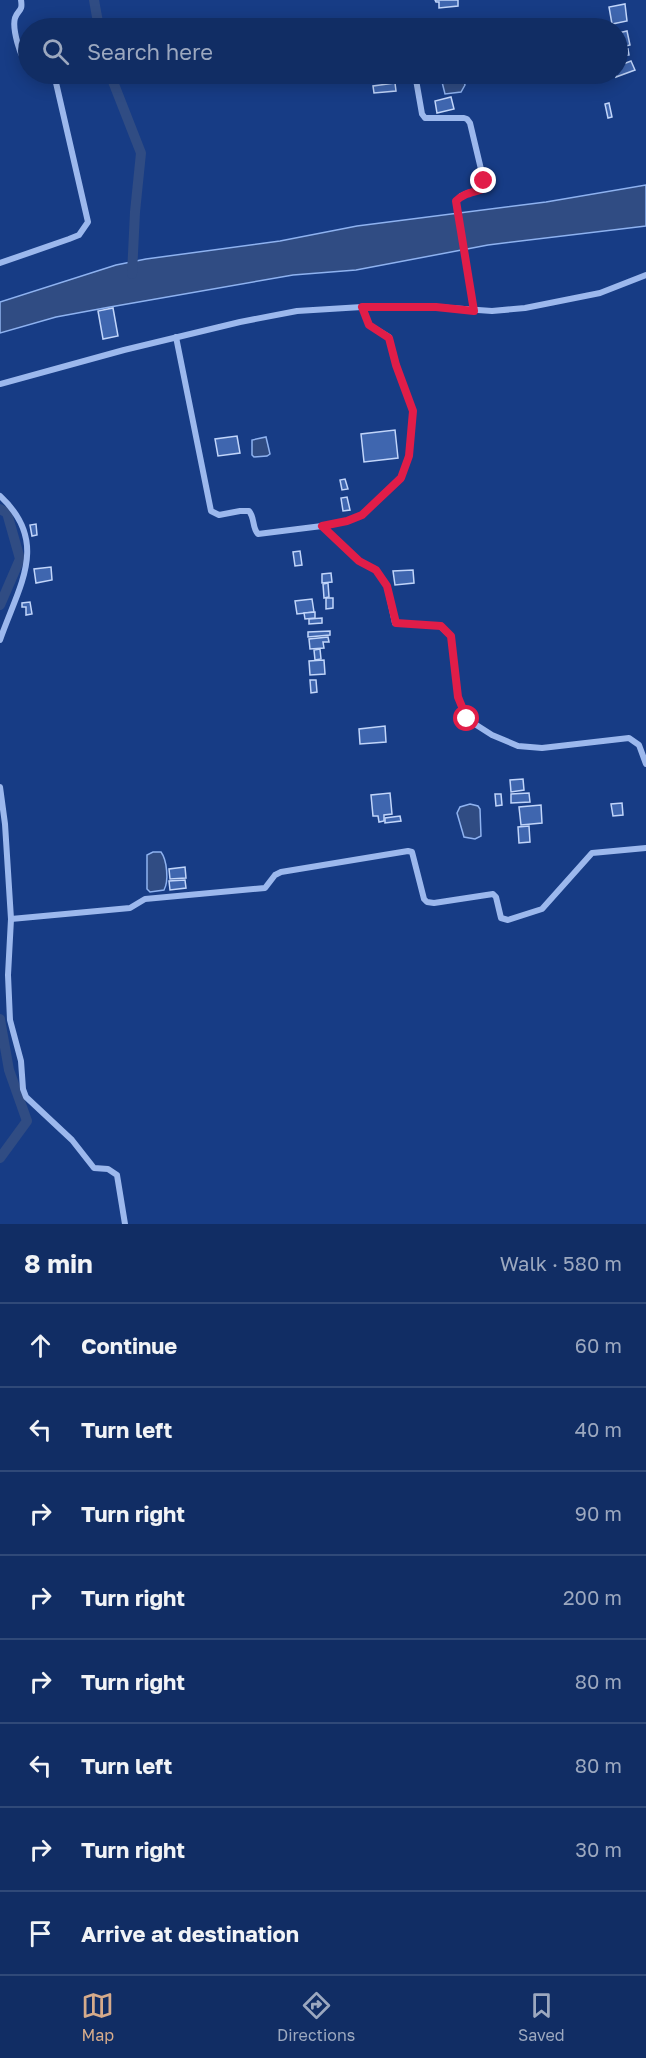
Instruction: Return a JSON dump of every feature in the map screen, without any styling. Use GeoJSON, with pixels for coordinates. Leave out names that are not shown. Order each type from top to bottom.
{"type":"FeatureCollection","features":[{"type":"Feature","properties":{"kind":"street"},"geometry":{"type":"LineString","coordinates":[[18,42],[15,20],[21,10],[21,0]]}},
{"type":"Feature","properties":{"kind":"street"},"geometry":{"type":"LineString","coordinates":[[0,263],[79,235],[88,222],[56,84]]}},
{"type":"Feature","properties":{"kind":"street"},"geometry":{"type":"LineString","coordinates":[[417,84],[424,118],[464,118],[470,123],[485,186],[483,189],[460,196],[456,201],[474,311]]}},
{"type":"Feature","properties":{"kind":"street"},"geometry":{"type":"LineString","coordinates":[[0,384],[176,338],[297,311],[362,307],[436,307],[474,311],[525,308],[607,291],[646,275]]}},
{"type":"Feature","properties":{"kind":"street"},"geometry":{"type":"LineString","coordinates":[[176,338],[211,511],[219,515],[249,511],[253,516],[255,530],[258,534],[322,526],[347,521],[362,515],[401,478],[409,456],[413,411],[409,398],[396,365],[389,338],[369,325],[362,307]]}},
{"type":"Feature","properties":{"kind":"street"},"geometry":{"type":"LineString","coordinates":[[0,496],[18,519],[28,543],[28,560],[0,640]]}},
{"type":"Feature","properties":{"kind":"street"},"geometry":{"type":"LineString","coordinates":[[322,526],[359,561],[376,570],[387,586],[396,623],[441,626],[451,636],[458,697],[467,719],[492,735],[518,746],[542,748],[629,738],[639,745],[646,764]]}},
{"type":"Feature","properties":{"kind":"street"},"geometry":{"type":"LineString","coordinates":[[0,787],[5,824],[11,919],[8,975],[10,1020],[21,1061],[22,1089],[26,1097],[72,1140],[94,1167],[108,1169],[117,1175],[125,1224]]}},
{"type":"Feature","properties":{"kind":"street"},"geometry":{"type":"LineString","coordinates":[[11,919],[130,908],[145,899],[265,888],[275,875],[281,872],[408,850],[412,852],[424,899],[427,902],[434,903],[493,894],[496,897],[501,918],[508,920],[542,909],[592,853],[646,848]]}},
{"type":"Feature","properties":{"kind":"water"},"geometry":{"type":"Polygon","coordinates":[[[442,84],[465,84],[461,92],[445,94],[442,84]]]}},
{"type":"Feature","properties":{"kind":"water"},"geometry":{"type":"Polygon","coordinates":[[[646,185],[646,226],[488,245],[356,270],[293,275],[56,317],[0,333],[0,302],[116,265],[280,241],[357,226],[546,202],[646,185]]]}},
{"type":"Feature","properties":{"kind":"water"},"geometry":{"type":"Polygon","coordinates":[[[266,437],[270,454],[254,457],[252,440],[266,437]]]}},
{"type":"Feature","properties":{"kind":"water"},"geometry":{"type":"Polygon","coordinates":[[[470,804],[480,809],[481,836],[475,839],[464,837],[457,813],[460,807],[470,804]]]}},
{"type":"Feature","properties":{"kind":"water"},"geometry":{"type":"Polygon","coordinates":[[[161,852],[167,876],[164,890],[150,892],[147,889],[147,855],[161,852]]]}},
{"type":"Feature","properties":{"kind":"building"},"geometry":{"type":"Polygon","coordinates":[[[435,0],[458,0],[458,6],[439,8],[439,2],[435,0]]]}},
{"type":"Feature","properties":{"kind":"building"},"geometry":{"type":"Polygon","coordinates":[[[625,4],[627,18],[611,18],[609,7],[625,4]]]}},
{"type":"Feature","properties":{"kind":"building"},"geometry":{"type":"Polygon","coordinates":[[[631,61],[635,70],[628,73],[628,62],[631,61]]]}},
{"type":"Feature","properties":{"kind":"building"},"geometry":{"type":"Polygon","coordinates":[[[395,84],[396,91],[374,93],[373,86],[395,84]]]}},
{"type":"Feature","properties":{"kind":"building"},"geometry":{"type":"Polygon","coordinates":[[[451,97],[454,109],[437,113],[435,101],[451,97]]]}},
{"type":"Feature","properties":{"kind":"building"},"geometry":{"type":"Polygon","coordinates":[[[609,103],[612,117],[608,118],[605,104],[609,103]]]}},
{"type":"Feature","properties":{"kind":"building"},"geometry":{"type":"Polygon","coordinates":[[[113,308],[118,336],[103,339],[98,311],[113,308]]]}},
{"type":"Feature","properties":{"kind":"building"},"geometry":{"type":"Polygon","coordinates":[[[395,430],[398,458],[364,462],[361,434],[395,430]]]}},
{"type":"Feature","properties":{"kind":"building"},"geometry":{"type":"Polygon","coordinates":[[[237,436],[240,453],[218,456],[215,439],[237,436]]]}},
{"type":"Feature","properties":{"kind":"building"},"geometry":{"type":"Polygon","coordinates":[[[345,479],[348,489],[342,490],[340,480],[345,479]]]}},
{"type":"Feature","properties":{"kind":"building"},"geometry":{"type":"Polygon","coordinates":[[[347,497],[350,510],[343,511],[341,498],[347,497]]]}},
{"type":"Feature","properties":{"kind":"building"},"geometry":{"type":"Polygon","coordinates":[[[36,524],[37,535],[32,536],[30,525],[36,524]]]}},
{"type":"Feature","properties":{"kind":"building"},"geometry":{"type":"Polygon","coordinates":[[[300,551],[302,565],[295,566],[293,552],[300,551]]]}},
{"type":"Feature","properties":{"kind":"building"},"geometry":{"type":"Polygon","coordinates":[[[51,567],[52,580],[36,583],[34,569],[51,567]]]}},
{"type":"Feature","properties":{"kind":"building"},"geometry":{"type":"Polygon","coordinates":[[[413,570],[414,583],[395,585],[393,571],[413,570]]]}},
{"type":"Feature","properties":{"kind":"building"},"geometry":{"type":"Polygon","coordinates":[[[331,573],[332,582],[322,583],[322,574],[331,573]]]}},
{"type":"Feature","properties":{"kind":"building"},"geometry":{"type":"Polygon","coordinates":[[[328,583],[329,597],[324,598],[323,584],[328,583]]]}},
{"type":"Feature","properties":{"kind":"building"},"geometry":{"type":"Polygon","coordinates":[[[326,598],[333,598],[333,608],[326,609],[326,598]]]}},
{"type":"Feature","properties":{"kind":"building"},"geometry":{"type":"Polygon","coordinates":[[[312,599],[314,612],[297,614],[295,601],[312,599]]]}},
{"type":"Feature","properties":{"kind":"building"},"geometry":{"type":"Polygon","coordinates":[[[30,602],[32,614],[26,615],[26,607],[22,607],[22,603],[30,602]]]}},
{"type":"Feature","properties":{"kind":"building"},"geometry":{"type":"Polygon","coordinates":[[[315,612],[315,618],[305,619],[304,613],[315,612]]]}},
{"type":"Feature","properties":{"kind":"building"},"geometry":{"type":"Polygon","coordinates":[[[322,618],[322,623],[309,624],[309,619],[322,618]]]}},
{"type":"Feature","properties":{"kind":"building"},"geometry":{"type":"Polygon","coordinates":[[[330,631],[330,635],[308,637],[308,632],[330,631]]]}},
{"type":"Feature","properties":{"kind":"building"},"geometry":{"type":"Polygon","coordinates":[[[328,637],[329,642],[323,642],[324,648],[310,649],[309,639],[328,637]]]}},
{"type":"Feature","properties":{"kind":"building"},"geometry":{"type":"Polygon","coordinates":[[[320,649],[321,659],[315,660],[314,650],[320,649]]]}},
{"type":"Feature","properties":{"kind":"building"},"geometry":{"type":"Polygon","coordinates":[[[324,660],[325,674],[310,675],[309,661],[324,660]]]}},
{"type":"Feature","properties":{"kind":"building"},"geometry":{"type":"Polygon","coordinates":[[[310,680],[316,680],[317,692],[311,693],[310,680]]]}},
{"type":"Feature","properties":{"kind":"building"},"geometry":{"type":"Polygon","coordinates":[[[385,726],[386,742],[360,744],[359,729],[385,726]]]}},
{"type":"Feature","properties":{"kind":"building"},"geometry":{"type":"Polygon","coordinates":[[[523,779],[524,790],[511,792],[510,780],[523,779]]]}},
{"type":"Feature","properties":{"kind":"building"},"geometry":{"type":"Polygon","coordinates":[[[390,793],[392,814],[384,815],[384,821],[379,822],[378,816],[373,816],[371,795],[390,793]]]}},
{"type":"Feature","properties":{"kind":"building"},"geometry":{"type":"Polygon","coordinates":[[[529,793],[530,802],[511,803],[511,794],[529,793]]]}},
{"type":"Feature","properties":{"kind":"building"},"geometry":{"type":"Polygon","coordinates":[[[495,794],[501,794],[502,805],[496,806],[495,794]]]}},
{"type":"Feature","properties":{"kind":"building"},"geometry":{"type":"Polygon","coordinates":[[[622,803],[623,815],[613,816],[611,804],[622,803]]]}},
{"type":"Feature","properties":{"kind":"building"},"geometry":{"type":"Polygon","coordinates":[[[541,805],[542,823],[521,825],[519,807],[541,805]]]}},
{"type":"Feature","properties":{"kind":"building"},"geometry":{"type":"Polygon","coordinates":[[[400,816],[401,821],[385,823],[385,818],[400,816]]]}},
{"type":"Feature","properties":{"kind":"building"},"geometry":{"type":"Polygon","coordinates":[[[529,826],[530,842],[519,843],[518,827],[529,826]]]}},
{"type":"Feature","properties":{"kind":"building"},"geometry":{"type":"Polygon","coordinates":[[[185,867],[186,878],[170,879],[169,869],[185,867]]]}},
{"type":"Feature","properties":{"kind":"building"},"geometry":{"type":"Polygon","coordinates":[[[185,880],[186,888],[170,890],[169,881],[185,880]]]}},
{"type":"Feature","properties":{"kind":"waterway"},"geometry":{"type":"LineString","coordinates":[[94,0],[97,18]]}},
{"type":"Feature","properties":{"kind":"waterway"},"geometry":{"type":"LineString","coordinates":[[114,84],[141,153],[132,274]]}},
{"type":"Feature","properties":{"kind":"waterway"},"geometry":{"type":"LineString","coordinates":[[0,509],[7,513],[20,559],[0,605]]}},
{"type":"Feature","properties":{"kind":"waterway"},"geometry":{"type":"LineString","coordinates":[[0,1019],[9,1070],[27,1121],[0,1158]]}},
{"type":"Feature","properties":{"kind":"route"},"geometry":{"type":"LineString","coordinates":[[467,719],[458,697],[451,636],[441,626],[396,623],[387,586],[376,570],[359,561],[322,526],[347,521],[362,515],[401,478],[409,456],[413,411],[409,398],[396,365],[389,338],[369,325],[362,307],[436,307],[474,311],[456,201],[460,196],[483,189],[484,181]]}}]}
